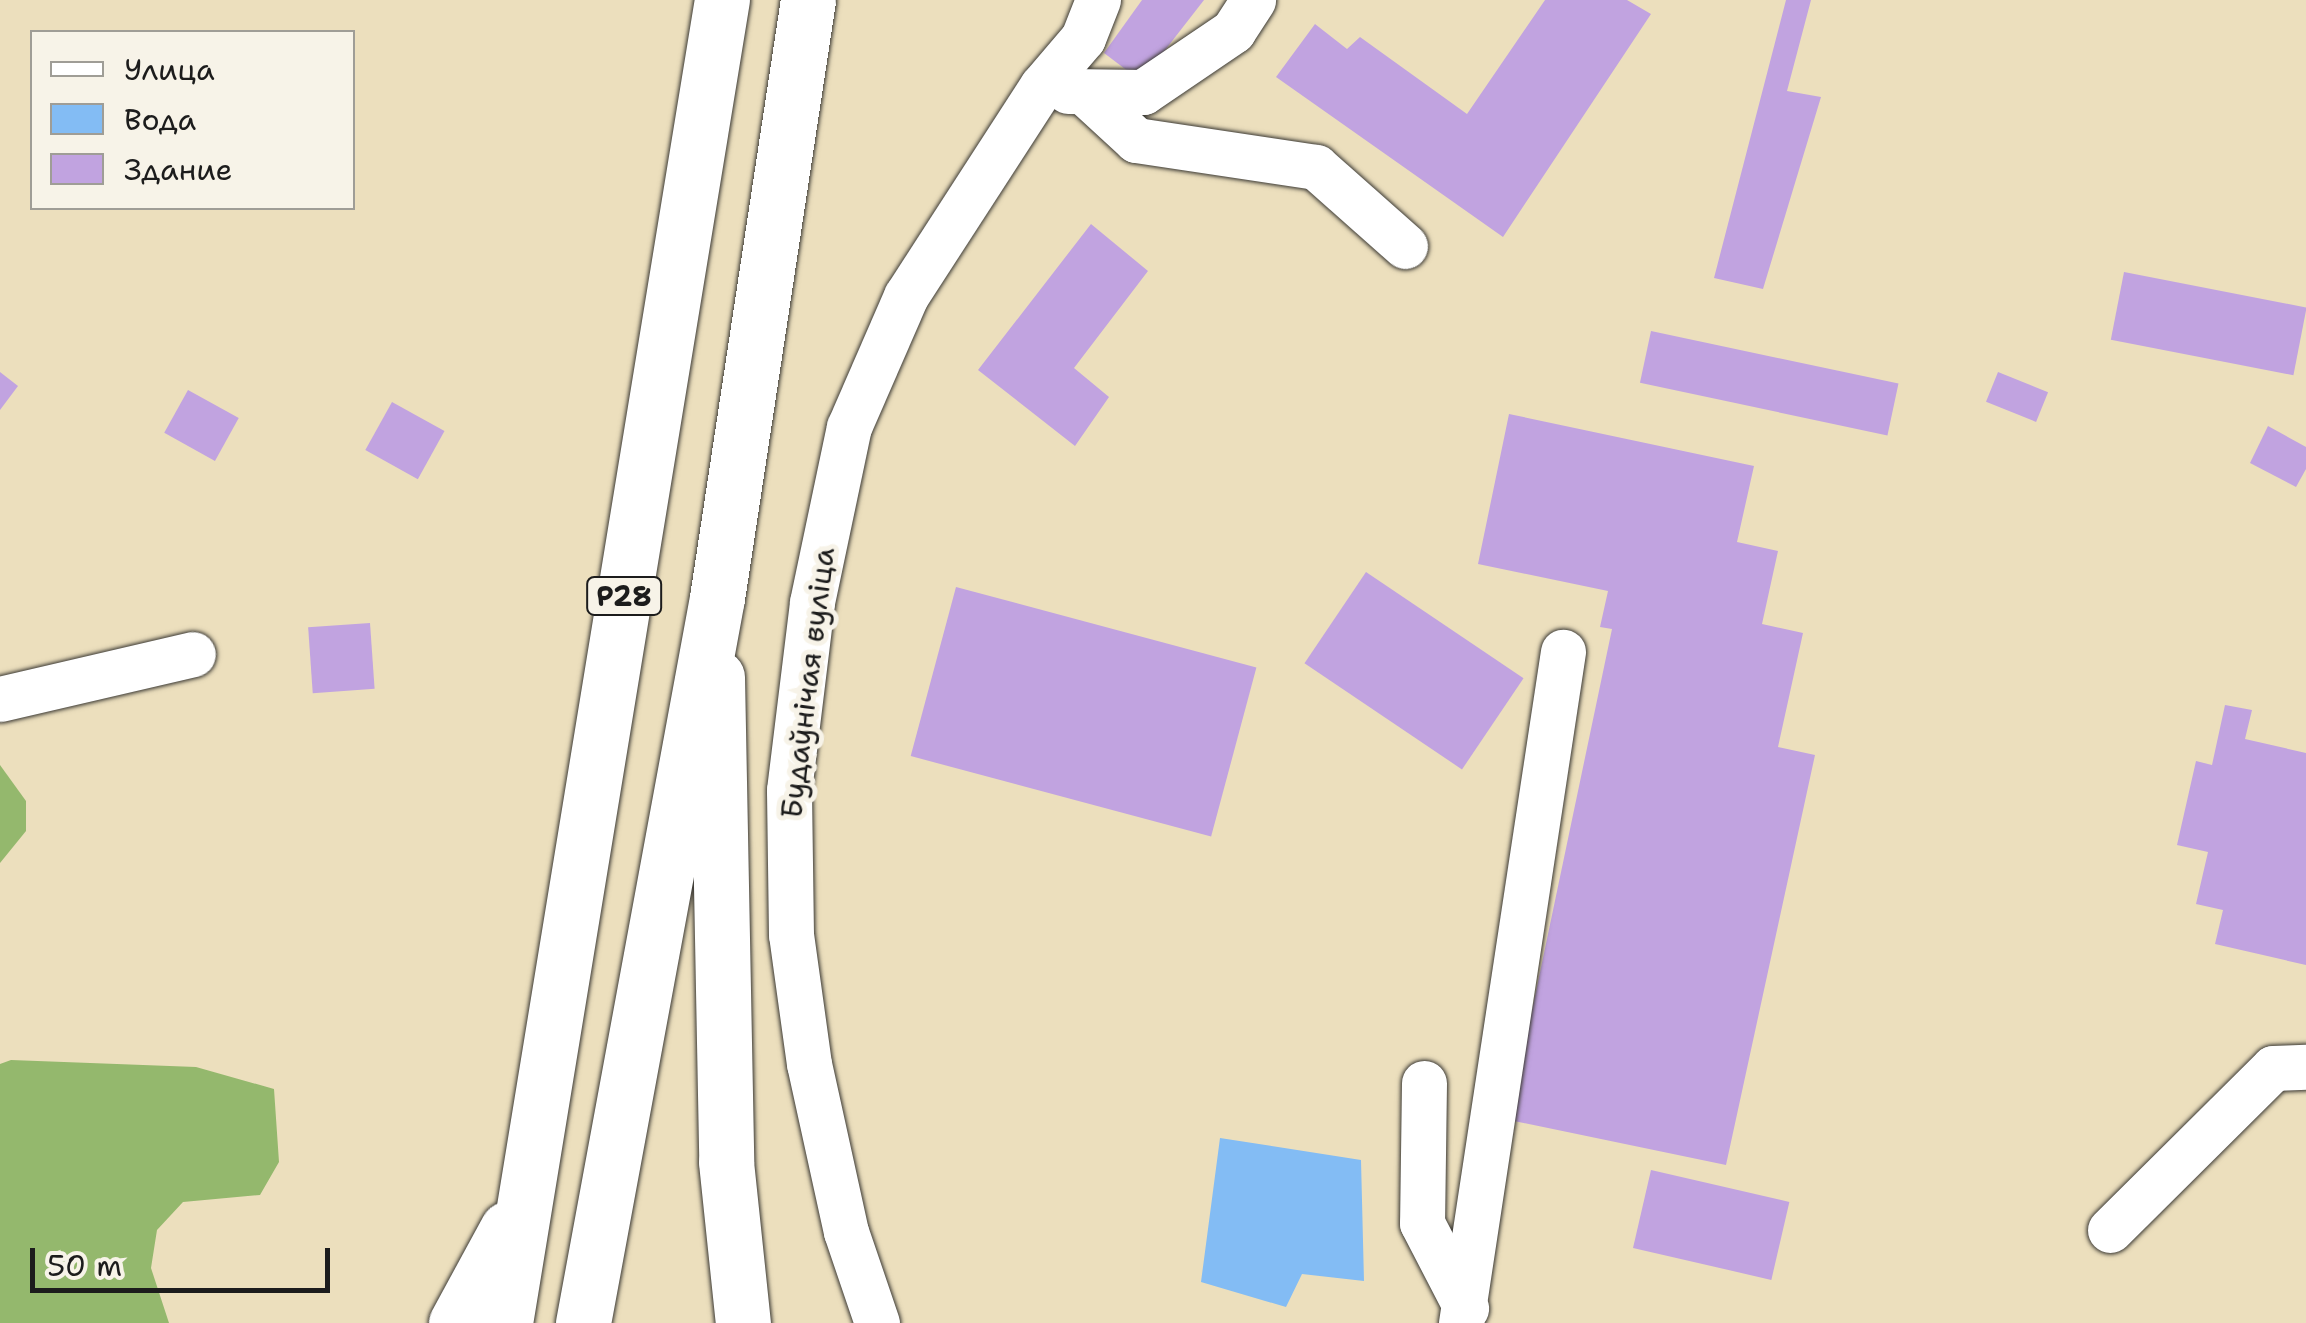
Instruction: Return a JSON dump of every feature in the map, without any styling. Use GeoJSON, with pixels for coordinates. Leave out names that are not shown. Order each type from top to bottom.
{"type":"FeatureCollection","features":[{"type":"Feature","properties":{"kind":"main road","name":"Р28"},"geometry":{"type":"LineString","coordinates":[[505,1323],[722,0]]}},
{"type":"Feature","properties":{"kind":"main road"},"geometry":{"type":"LineString","coordinates":[[584,1323],[716,598],[808,0]]}},
{"type":"Feature","properties":{"kind":"main road"},"geometry":{"type":"LineString","coordinates":[[716,598],[725,1143],[743,1323]]}},
{"type":"Feature","properties":{"kind":"main road"},"geometry":{"type":"LineString","coordinates":[[456,1323],[527,1191]]}},
{"type":"Feature","properties":{"kind":"street","name":"Будаўнічая вуліца"},"geometry":{"type":"LineString","coordinates":[[877,1323],[846,1232],[825,1139],[791,935],[789,790],[812,602],[849,427],[906,296],[1042,86],[1084,38],[1098,0]]}},
{"type":"Feature","properties":{"kind":"street"},"geometry":{"type":"LineString","coordinates":[[1042,86],[1086,94],[1142,92],[1233,31],[1253,0]]}},
{"type":"Feature","properties":{"kind":"street"},"geometry":{"type":"LineString","coordinates":[[1086,94],[1136,140],[1316,167],[1405,246]]}},
{"type":"Feature","properties":{"kind":"street"},"geometry":{"type":"LineString","coordinates":[[1464,1315],[1564,652]]}},
{"type":"Feature","properties":{"kind":"street"},"geometry":{"type":"LineString","coordinates":[[0,699],[193,654]]}},
{"type":"Feature","properties":{"kind":"street"},"geometry":{"type":"LineString","coordinates":[[2110,1230],[2273,1068],[2306,1067]]}},
{"type":"Feature","properties":{"kind":"street"},"geometry":{"type":"LineString","coordinates":[[1424,1084],[1422,1223],[1464,1315]]}},
{"type":"Feature","properties":{"kind":"green space"},"geometry":{"type":"Polygon","coordinates":[[[0,765],[26,801],[26,831],[0,863],[0,765]]]}},
{"type":"Feature","properties":{"kind":"green space"},"geometry":{"type":"Polygon","coordinates":[[[11,1060],[196,1067],[274,1089],[279,1162],[260,1195],[183,1202],[157,1230],[151,1268],[169,1323],[0,1323],[0,1064],[11,1060]]]}},
{"type":"Feature","properties":{"kind":"water"},"geometry":{"type":"Polygon","coordinates":[[[1220,1138],[1361,1160],[1364,1281],[1302,1274],[1286,1307],[1201,1282],[1220,1138]]]}},
{"type":"Feature","properties":{"kind":"building"},"geometry":{"type":"Polygon","coordinates":[[[1142,0],[1204,0],[1141,81],[1104,53],[1142,0]]]}},
{"type":"Feature","properties":{"kind":"building"},"geometry":{"type":"Polygon","coordinates":[[[1545,0],[1627,0],[1651,14],[1503,237],[1276,77],[1315,24],[1347,49],[1360,37],[1467,114],[1545,0]]]}},
{"type":"Feature","properties":{"kind":"building"},"geometry":{"type":"Polygon","coordinates":[[[1786,0],[1811,0],[1787,91],[1821,97],[1763,289],[1714,278],[1786,0]]]}},
{"type":"Feature","properties":{"kind":"building"},"geometry":{"type":"Polygon","coordinates":[[[1091,224],[1148,271],[1074,368],[1109,397],[1075,446],[978,370],[1091,224]]]}},
{"type":"Feature","properties":{"kind":"building"},"geometry":{"type":"Polygon","coordinates":[[[2124,272],[2306,307],[2293,375],[2111,340],[2124,272]]]}},
{"type":"Feature","properties":{"kind":"building"},"geometry":{"type":"Polygon","coordinates":[[[1651,331],[1898,384],[1887,435],[1640,383],[1651,331]]]}},
{"type":"Feature","properties":{"kind":"building"},"geometry":{"type":"Polygon","coordinates":[[[0,372],[18,386],[0,410],[0,372]]]}},
{"type":"Feature","properties":{"kind":"building"},"geometry":{"type":"Polygon","coordinates":[[[1998,372],[2048,392],[2036,422],[1986,402],[1998,372]]]}},
{"type":"Feature","properties":{"kind":"building"},"geometry":{"type":"Polygon","coordinates":[[[188,390],[239,418],[215,461],[164,433],[188,390]]]}},
{"type":"Feature","properties":{"kind":"building"},"geometry":{"type":"Polygon","coordinates":[[[392,402],[444,431],[418,479],[365,450],[392,402]]]}},
{"type":"Feature","properties":{"kind":"building"},"geometry":{"type":"Polygon","coordinates":[[[1509,414],[1754,466],[1737,542],[1778,551],[1762,624],[1803,633],[1778,747],[1815,755],[1726,1165],[1509,1120],[1612,629],[1600,627],[1608,591],[1478,564],[1509,414]]]}},
{"type":"Feature","properties":{"kind":"building"},"geometry":{"type":"Polygon","coordinates":[[[2268,426],[2306,447],[2306,469],[2296,487],[2250,463],[2268,426]]]}},
{"type":"Feature","properties":{"kind":"building"},"geometry":{"type":"Polygon","coordinates":[[[1366,572],[1524,678],[1462,769],[1304,663],[1366,572]]]}},
{"type":"Feature","properties":{"kind":"building"},"geometry":{"type":"Polygon","coordinates":[[[956,587],[1256,667],[1211,837],[911,756],[956,587]]]}},
{"type":"Feature","properties":{"kind":"building"},"geometry":{"type":"Polygon","coordinates":[[[370,623],[375,689],[313,693],[308,627],[370,623]]]}},
{"type":"Feature","properties":{"kind":"building"},"geometry":{"type":"Polygon","coordinates":[[[2225,705],[2252,710],[2245,739],[2306,753],[2306,965],[2215,944],[2223,910],[2196,904],[2208,852],[2177,845],[2196,761],[2212,765],[2225,705]]]}},
{"type":"Feature","properties":{"kind":"building"},"geometry":{"type":"Polygon","coordinates":[[[1651,1170],[1789,1202],[1771,1280],[1633,1248],[1651,1170]]]}}]}
